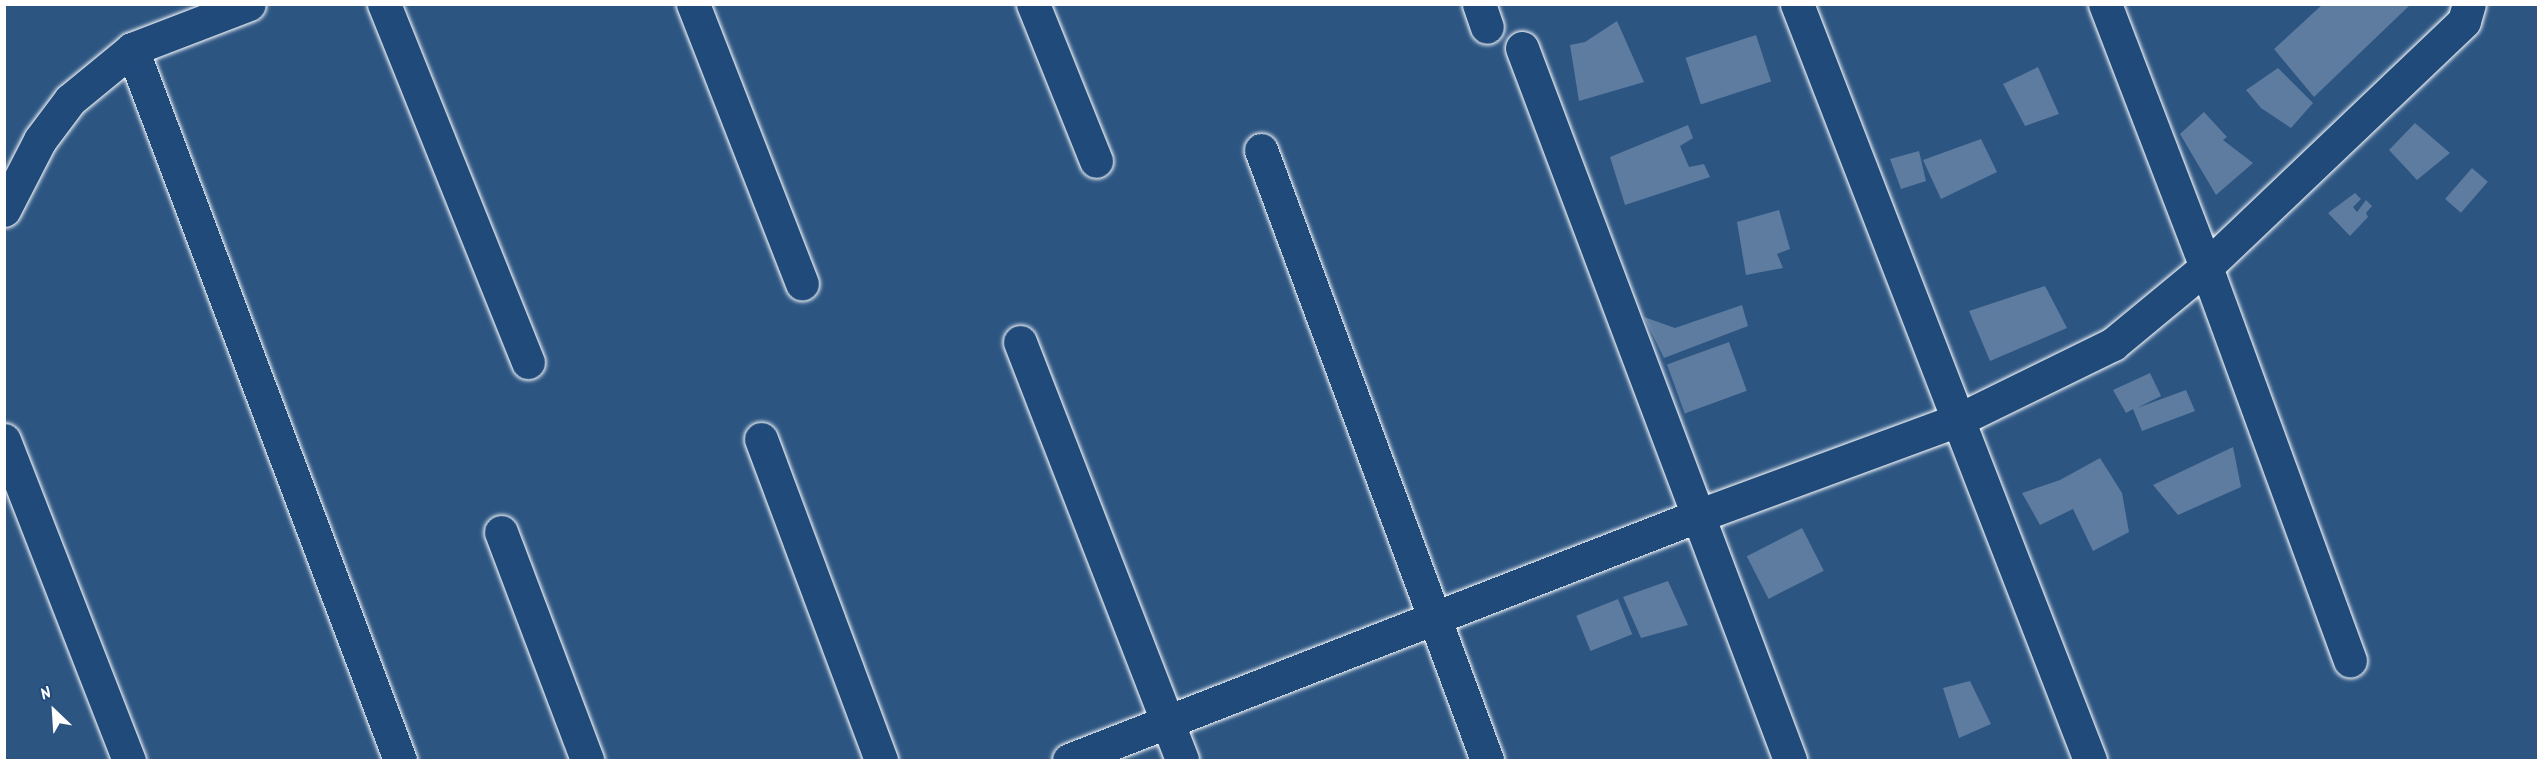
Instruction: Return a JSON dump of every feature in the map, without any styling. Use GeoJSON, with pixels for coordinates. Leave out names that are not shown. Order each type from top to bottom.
{"type":"FeatureCollection","features":[{"type":"Feature","properties":{"kind":"street"},"geometry":{"type":"LineString","coordinates":[[4,210],[40,140],[70,100],[132,50],[249,4]]}},
{"type":"Feature","properties":{"kind":"street"},"geometry":{"type":"LineString","coordinates":[[384,4],[528,362]]}},
{"type":"Feature","properties":{"kind":"street"},"geometry":{"type":"LineString","coordinates":[[693,4],[802,283]]}},
{"type":"Feature","properties":{"kind":"street"},"geometry":{"type":"LineString","coordinates":[[1033,4],[1096,161]]}},
{"type":"Feature","properties":{"kind":"street"},"geometry":{"type":"LineString","coordinates":[[1797,4],[2090,760]]}},
{"type":"Feature","properties":{"kind":"street"},"geometry":{"type":"LineString","coordinates":[[2105,4],[2206,267],[2350,661]]}},
{"type":"Feature","properties":{"kind":"street"},"geometry":{"type":"LineString","coordinates":[[1069,760],[1697,516],[1958,420],[2113,344],[2206,267],[2464,21],[2469,4]]}},
{"type":"Feature","properties":{"kind":"street"},"geometry":{"type":"LineString","coordinates":[[1522,48],[1790,760]]}},
{"type":"Feature","properties":{"kind":"street"},"geometry":{"type":"LineString","coordinates":[[132,50],[400,760]]}},
{"type":"Feature","properties":{"kind":"street"},"geometry":{"type":"LineString","coordinates":[[1261,150],[1487,760]]}},
{"type":"Feature","properties":{"kind":"street"},"geometry":{"type":"LineString","coordinates":[[1020,342],[1182,760]]}},
{"type":"Feature","properties":{"kind":"street"},"geometry":{"type":"LineString","coordinates":[[761,439],[881,760]]}},
{"type":"Feature","properties":{"kind":"street"},"geometry":{"type":"LineString","coordinates":[[4,440],[129,760]]}},
{"type":"Feature","properties":{"kind":"street"},"geometry":{"type":"LineString","coordinates":[[501,532],[587,760]]}},
{"type":"Feature","properties":{"kind":"building"},"geometry":{"type":"Polygon","coordinates":[[[2323,4],[2411,4],[2314,97],[2274,49],[2323,4]]]}},
{"type":"Feature","properties":{"kind":"building"},"geometry":{"type":"Polygon","coordinates":[[[1617,21],[1644,82],[1579,101],[1570,45],[1585,42],[1617,21]]]}},
{"type":"Feature","properties":{"kind":"building"},"geometry":{"type":"Polygon","coordinates":[[[1756,35],[1771,82],[1701,104],[1686,58],[1756,35]]]}},
{"type":"Feature","properties":{"kind":"building"},"geometry":{"type":"Polygon","coordinates":[[[2038,67],[2059,114],[2025,126],[2003,84],[2038,67]]]}},
{"type":"Feature","properties":{"kind":"building"},"geometry":{"type":"Polygon","coordinates":[[[2278,68],[2313,103],[2291,128],[2261,108],[2246,90],[2278,68]]]}},
{"type":"Feature","properties":{"kind":"building"},"geometry":{"type":"Polygon","coordinates":[[[2204,112],[2227,137],[2223,140],[2253,163],[2216,195],[2180,134],[2204,112]]]}},
{"type":"Feature","properties":{"kind":"building"},"geometry":{"type":"Polygon","coordinates":[[[2415,123],[2450,153],[2417,180],[2389,150],[2415,123]]]}},
{"type":"Feature","properties":{"kind":"building"},"geometry":{"type":"Polygon","coordinates":[[[1688,125],[1693,138],[1680,146],[1689,167],[1704,164],[1710,177],[1625,205],[1610,157],[1688,125]]]}},
{"type":"Feature","properties":{"kind":"building"},"geometry":{"type":"Polygon","coordinates":[[[1981,139],[1997,172],[1941,199],[1923,160],[1981,139]]]}},
{"type":"Feature","properties":{"kind":"building"},"geometry":{"type":"Polygon","coordinates":[[[1919,151],[1926,181],[1901,189],[1890,159],[1919,151]]]}},
{"type":"Feature","properties":{"kind":"building"},"geometry":{"type":"Polygon","coordinates":[[[2472,168],[2488,182],[2461,213],[2445,199],[2472,168]]]}},
{"type":"Feature","properties":{"kind":"building"},"geometry":{"type":"Polygon","coordinates":[[[2355,193],[2361,199],[2353,207],[2357,212],[2366,200],[2372,206],[2366,213],[2368,217],[2350,236],[2328,213],[2355,193]]]}},
{"type":"Feature","properties":{"kind":"building"},"geometry":{"type":"Polygon","coordinates":[[[1779,210],[1790,249],[1777,254],[1783,268],[1746,275],[1737,222],[1779,210]]]}},
{"type":"Feature","properties":{"kind":"building"},"geometry":{"type":"Polygon","coordinates":[[[2045,286],[2067,328],[1990,361],[1969,311],[2045,286]]]}},
{"type":"Feature","properties":{"kind":"building"},"geometry":{"type":"Polygon","coordinates":[[[1742,305],[1748,326],[1664,358],[1644,317],[1675,328],[1742,305]]]}},
{"type":"Feature","properties":{"kind":"building"},"geometry":{"type":"Polygon","coordinates":[[[1729,342],[1747,391],[1685,413],[1667,365],[1729,342]]]}},
{"type":"Feature","properties":{"kind":"building"},"geometry":{"type":"Polygon","coordinates":[[[2150,373],[2161,396],[2137,408],[2186,390],[2195,411],[2142,431],[2133,409],[2126,413],[2113,390],[2150,373]]]}},
{"type":"Feature","properties":{"kind":"building"},"geometry":{"type":"Polygon","coordinates":[[[2233,447],[2241,487],[2178,515],[2153,485],[2233,447]]]}},
{"type":"Feature","properties":{"kind":"building"},"geometry":{"type":"Polygon","coordinates":[[[2100,458],[2122,493],[2129,532],[2093,551],[2073,509],[2040,525],[2022,493],[2060,480],[2100,458]]]}},
{"type":"Feature","properties":{"kind":"building"},"geometry":{"type":"Polygon","coordinates":[[[1802,528],[1824,571],[1769,599],[1747,556],[1802,528]]]}},
{"type":"Feature","properties":{"kind":"building"},"geometry":{"type":"Polygon","coordinates":[[[1668,581],[1688,625],[1641,638],[1623,597],[1668,581]]]}},
{"type":"Feature","properties":{"kind":"building"},"geometry":{"type":"Polygon","coordinates":[[[1618,599],[1632,634],[1591,651],[1576,616],[1618,599]]]}},
{"type":"Feature","properties":{"kind":"building"},"geometry":{"type":"Polygon","coordinates":[[[1970,681],[1991,724],[1959,738],[1943,688],[1970,681]]]}}]}
